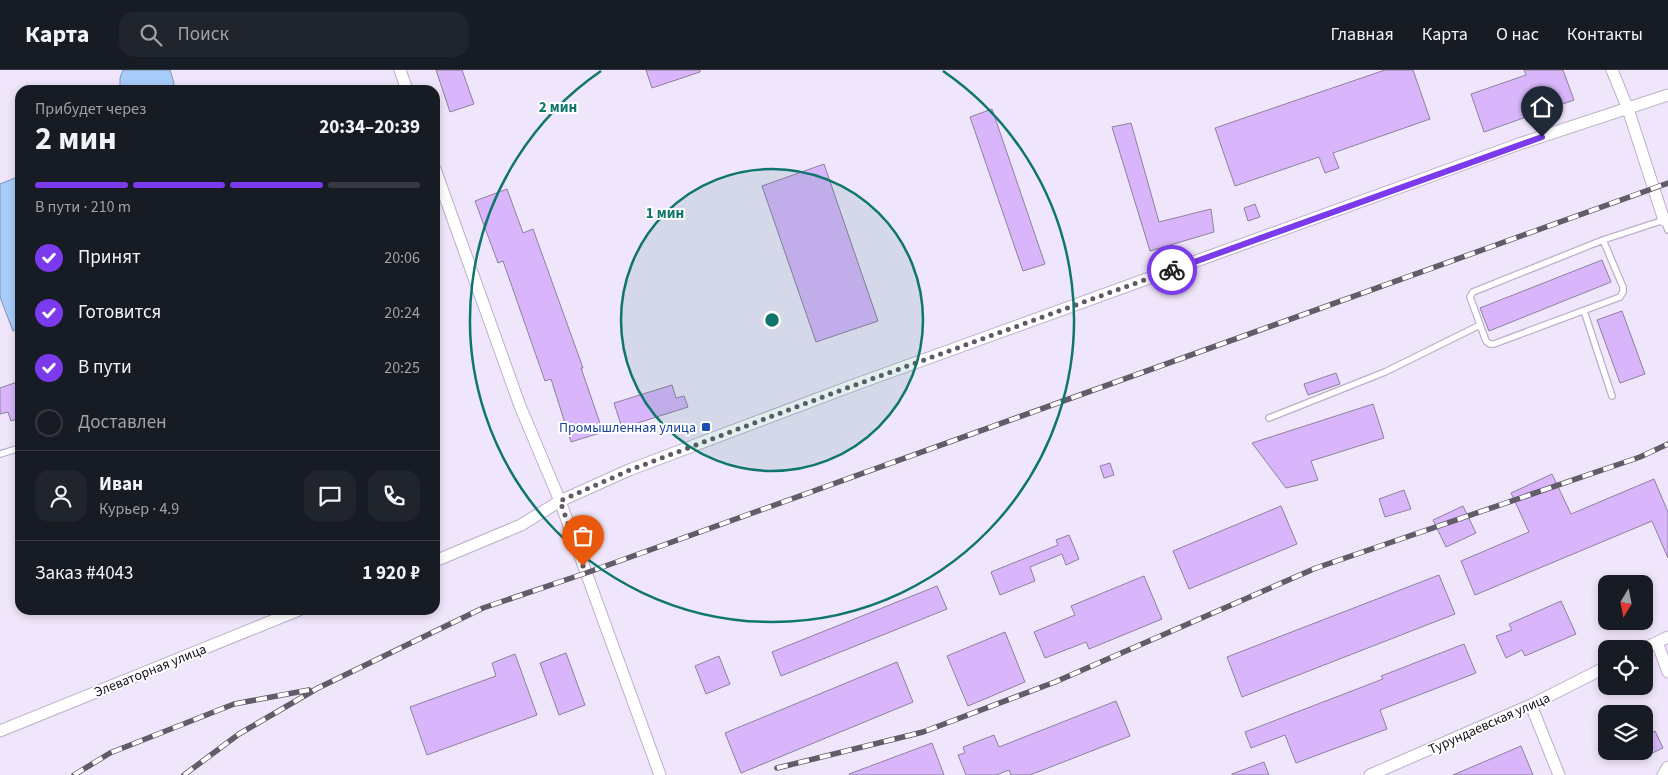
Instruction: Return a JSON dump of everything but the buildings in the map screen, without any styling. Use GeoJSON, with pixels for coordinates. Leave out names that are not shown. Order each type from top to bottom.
{"type":"FeatureCollection","features":[{"type":"Feature","properties":{"kind":"street"},"geometry":{"type":"LineString","coordinates":[[400,70],[405,85]]}},
{"type":"Feature","properties":{"kind":"street"},"geometry":{"type":"LineString","coordinates":[[1612,70],[1628,109],[1666,225]]}},
{"type":"Feature","properties":{"kind":"street"},"geometry":{"type":"LineString","coordinates":[[440,560],[521,526],[560,501],[630,470],[863,381],[1514,146],[1668,95]]}},
{"type":"Feature","properties":{"kind":"street"},"geometry":{"type":"LineString","coordinates":[[440,183],[520,406],[560,501],[660,775]]}},
{"type":"Feature","properties":{"kind":"street","name":"Элеваторная улица"},"geometry":{"type":"LineString","coordinates":[[0,731],[287,615]]}},
{"type":"Feature","properties":{"kind":"street"},"geometry":{"type":"LineString","coordinates":[[1653,644],[1668,637]]}},
{"type":"Feature","properties":{"kind":"street"},"geometry":{"type":"LineString","coordinates":[[1657,642],[1668,672]]}},
{"type":"Feature","properties":{"kind":"street","name":"Турундаевская улица"},"geometry":{"type":"LineString","coordinates":[[1370,775],[1531,705],[1598,671]]}},
{"type":"Feature","properties":{"kind":"street"},"geometry":{"type":"LineString","coordinates":[[1531,705],[1559,775]]}},
{"type":"Feature","properties":{"kind":"street"},"geometry":{"type":"LineString","coordinates":[[1663,775],[1668,767]]}},
{"type":"Feature","properties":{"kind":"lane"},"geometry":{"type":"LineString","coordinates":[[1603,240],[1623,287],[1620,297],[1494,344],[1486,341],[1470,297],[1473,292],[1603,240],[1666,225]]}},
{"type":"Feature","properties":{"kind":"lane"},"geometry":{"type":"LineString","coordinates":[[1584,311],[1612,396]]}},
{"type":"Feature","properties":{"kind":"lane"},"geometry":{"type":"LineString","coordinates":[[1269,418],[1385,372],[1480,325]]}},
{"type":"Feature","properties":{"kind":"lane"},"geometry":{"type":"LineString","coordinates":[[0,454],[15,450]]}},
{"type":"Feature","properties":{"kind":"water"},"geometry":{"type":"Polygon","coordinates":[[[123,70],[170,70],[174,83],[174,85],[120,85],[123,70]]]}},
{"type":"Feature","properties":{"kind":"water"},"geometry":{"type":"Polygon","coordinates":[[[15,178],[15,330],[13,331],[0,297],[0,184],[15,178]]]}},
{"type":"Feature","properties":{"kind":"railway"},"geometry":{"type":"LineString","coordinates":[[184,775],[239,734],[318,688],[483,608],[586,573],[1668,183]]}},
{"type":"Feature","properties":{"kind":"railway"},"geometry":{"type":"LineString","coordinates":[[777,768],[923,732],[1055,682],[1316,568],[1640,457],[1668,444]]}},
{"type":"Feature","properties":{"kind":"railway"},"geometry":{"type":"LineString","coordinates":[[74,775],[110,753],[234,704],[309,690]]}},
{"type":"Feature","properties":{"kind":"way so far"},"geometry":{"type":"LineString","coordinates":[[583,566],[560,501],[630,470],[836,392],[1172,270]]}},
{"type":"Feature","properties":{"kind":"place","name":"Промышленная улица"},"geometry":{"type":"Point","coordinates":[706,427]}},
{"type":"Feature","properties":{"kind":"route"},"geometry":{"type":"LineString","coordinates":[[1172,270],[1542,137]]}}]}
